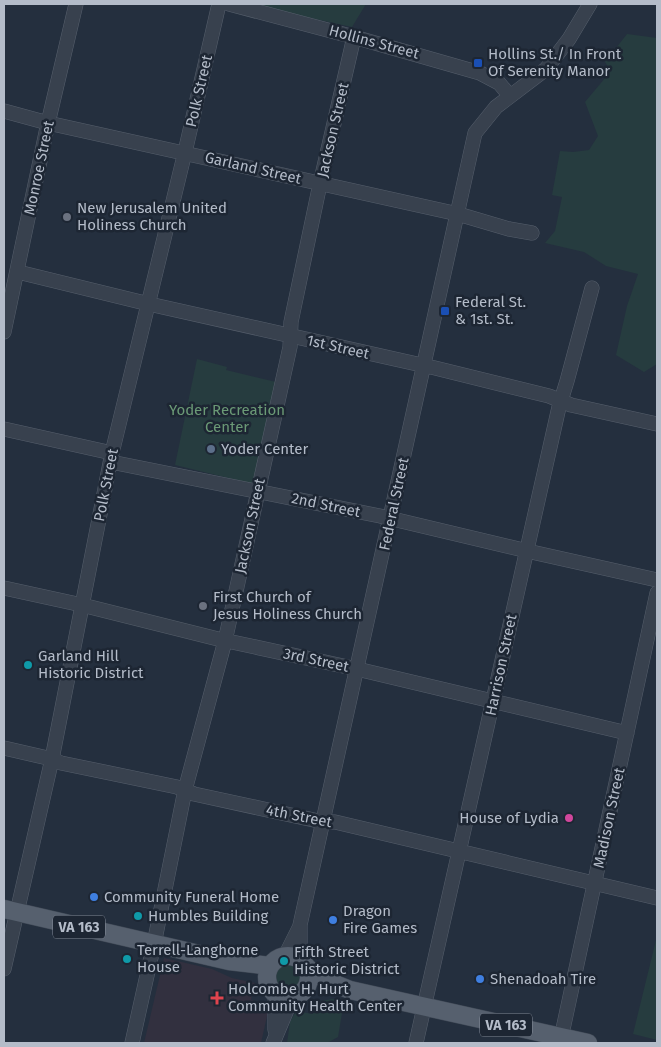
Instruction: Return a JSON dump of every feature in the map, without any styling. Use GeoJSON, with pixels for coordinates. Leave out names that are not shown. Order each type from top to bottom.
{"type":"FeatureCollection","features":[{"type":"Feature","properties":{"kind":"main road","name":"VA 163"},"geometry":{"type":"LineString","coordinates":[[10,911],[229,961],[281,986],[315,990],[350,990],[561,1040],[588,1043]]}},
{"type":"Feature","properties":{"kind":"main road"},"geometry":{"type":"LineString","coordinates":[[276,960],[297,961],[310,979],[306,990],[281,986],[276,960]]}},
{"type":"Feature","properties":{"kind":"main road","name":"VA 163"},"geometry":{"type":"LineString","coordinates":[[297,961],[328,980],[350,990]]}},
{"type":"Feature","properties":{"kind":"street","name":"Monroe Street"},"geometry":{"type":"LineString","coordinates":[[4,332],[48,123],[76,4]]}},
{"type":"Feature","properties":{"kind":"street","name":"Polk Street"},"geometry":{"type":"LineString","coordinates":[[4,969],[10,911],[52,759],[111,458],[219,4]]}},
{"type":"Feature","properties":{"kind":"street","name":"Hollins Street"},"geometry":{"type":"LineString","coordinates":[[229,4],[480,73],[500,83],[510,96]]}},
{"type":"Feature","properties":{"kind":"street","name":"Federal Street"},"geometry":{"type":"LineString","coordinates":[[297,961],[300,925],[475,133],[496,107],[546,69],[569,38],[590,4]]}},
{"type":"Feature","properties":{"kind":"street","name":"Jackson Street"},"geometry":{"type":"LineString","coordinates":[[132,1043],[186,790],[225,640],[290,346],[291,322],[354,37]]}},
{"type":"Feature","properties":{"kind":"street","name":"Garland Street"},"geometry":{"type":"LineString","coordinates":[[4,111],[48,123],[458,214],[509,230],[532,233]]}},
{"type":"Feature","properties":{"kind":"street","name":"1st Street"},"geometry":{"type":"LineString","coordinates":[[18,272],[149,304],[423,366],[561,400],[571,405],[657,424]]}},
{"type":"Feature","properties":{"kind":"street","name":"Harrison Street"},"geometry":{"type":"LineString","coordinates":[[416,1043],[526,550],[561,400],[592,288]]}},
{"type":"Feature","properties":{"kind":"street","name":"2nd Street"},"geometry":{"type":"LineString","coordinates":[[4,429],[111,458],[391,519],[657,580]]}},
{"type":"Feature","properties":{"kind":"street","name":"3rd Street"},"geometry":{"type":"LineString","coordinates":[[4,588],[627,733]]}},
{"type":"Feature","properties":{"kind":"street","name":"Madison Street"},"geometry":{"type":"LineString","coordinates":[[561,1040],[657,593]]}},
{"type":"Feature","properties":{"kind":"street","name":"4th Street"},"geometry":{"type":"LineString","coordinates":[[4,748],[52,759],[61,763],[186,790],[194,794],[323,822],[335,822],[657,898]]}},
{"type":"Feature","properties":{"kind":"street"},"geometry":{"type":"LineString","coordinates":[[274,1040],[281,986]]}},
{"type":"Feature","properties":{"kind":"shaded area"},"geometry":{"type":"Polygon","coordinates":[[[164,958],[212,969],[232,978],[255,983],[251,1000],[267,1004],[265,1012],[268,1012],[261,1043],[144,1043],[164,958]]]}},
{"type":"Feature","properties":{"kind":"green space"},"geometry":{"type":"Polygon","coordinates":[[[246,4],[366,4],[352,27],[246,4]]]}},
{"type":"Feature","properties":{"kind":"green space"},"geometry":{"type":"Polygon","coordinates":[[[627,34],[657,38],[657,364],[644,372],[616,355],[627,306],[638,274],[606,266],[584,252],[545,243],[555,231],[562,197],[552,195],[560,151],[589,150],[598,136],[585,102],[611,71],[605,62],[627,34]]]}},
{"type":"Feature","properties":{"kind":"green space","name":"Yoder Recreation Center"},"geometry":{"type":"Polygon","coordinates":[[[197,359],[227,367],[226,370],[276,382],[253,484],[175,465],[197,359]]]}},
{"type":"Feature","properties":{"kind":"green space"},"geometry":{"type":"Polygon","coordinates":[[[657,936],[657,1040],[633,1034],[657,936]]]}},
{"type":"Feature","properties":{"kind":"green space"},"geometry":{"type":"Polygon","coordinates":[[[289,964],[298,968],[302,977],[298,986],[289,990],[280,986],[276,977],[280,968],[289,964]]]}},
{"type":"Feature","properties":{"kind":"green space"},"geometry":{"type":"Polygon","coordinates":[[[332,999],[344,1001],[338,1037],[327,1043],[287,1043],[290,1022],[296,1011],[313,1014],[315,1002],[332,999]]]}},
{"type":"Feature","properties":{"kind":"place","name":"Hollins St./ In Front Of Serenity Manor"},"geometry":{"type":"Point","coordinates":[478,63]}},
{"type":"Feature","properties":{"kind":"place","name":"New Jerusalem United Holiness Church"},"geometry":{"type":"Point","coordinates":[67,217]}},
{"type":"Feature","properties":{"kind":"place","name":"Federal St. & 1st. St."},"geometry":{"type":"Point","coordinates":[445,311]}},
{"type":"Feature","properties":{"kind":"place","name":"Yoder Center"},"geometry":{"type":"Point","coordinates":[211,449]}},
{"type":"Feature","properties":{"kind":"place","name":"First Church of Jesus Holiness Church"},"geometry":{"type":"Point","coordinates":[203,606]}},
{"type":"Feature","properties":{"kind":"place","name":"Garland Hill Historic District"},"geometry":{"type":"Point","coordinates":[28,665]}},
{"type":"Feature","properties":{"kind":"place","name":"House of Lydia"},"geometry":{"type":"Point","coordinates":[569,818]}},
{"type":"Feature","properties":{"kind":"place","name":"Community Funeral Home"},"geometry":{"type":"Point","coordinates":[94,897]}},
{"type":"Feature","properties":{"kind":"place","name":"Humbles Building"},"geometry":{"type":"Point","coordinates":[138,916]}},
{"type":"Feature","properties":{"kind":"place","name":"Dragon Fire Games"},"geometry":{"type":"Point","coordinates":[333,920]}},
{"type":"Feature","properties":{"kind":"place","name":"Terrell-Langhorne House"},"geometry":{"type":"Point","coordinates":[127,959]}},
{"type":"Feature","properties":{"kind":"place","name":"Fifth Street Historic District"},"geometry":{"type":"Point","coordinates":[284,961]}},
{"type":"Feature","properties":{"kind":"place","name":"Shenadoah Tire"},"geometry":{"type":"Point","coordinates":[480,979]}},
{"type":"Feature","properties":{"kind":"place","name":"Holcombe H. Hurt Community Health Center"},"geometry":{"type":"Point","coordinates":[217,998]}}]}
